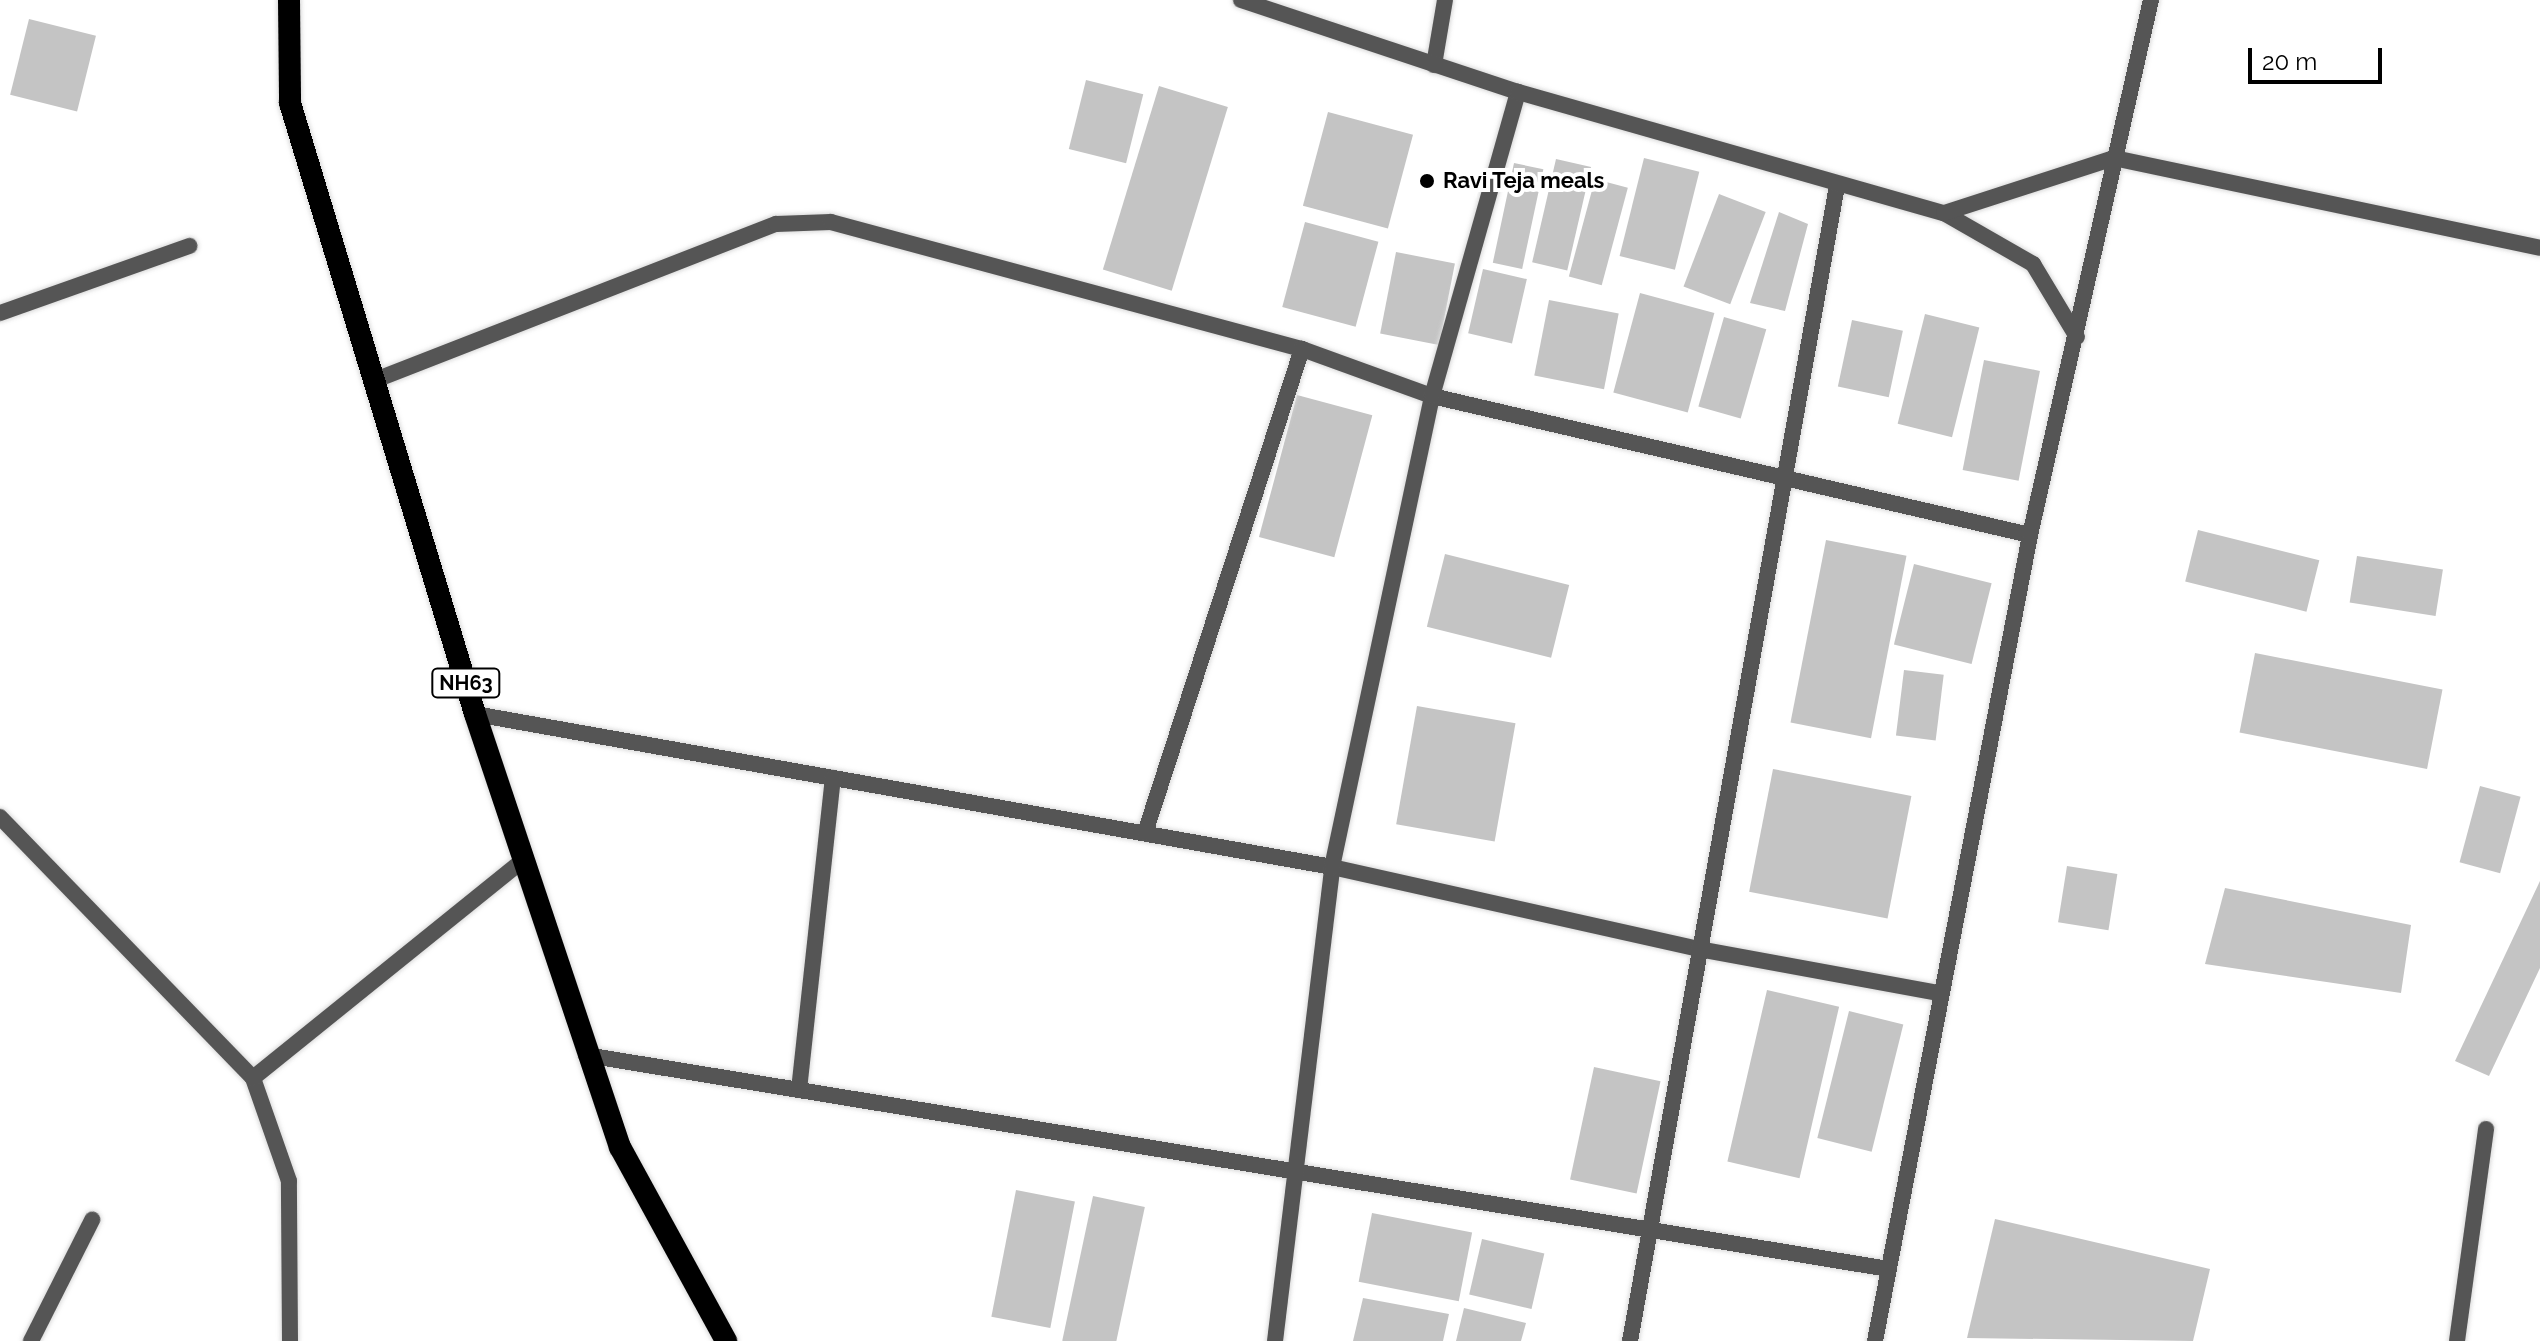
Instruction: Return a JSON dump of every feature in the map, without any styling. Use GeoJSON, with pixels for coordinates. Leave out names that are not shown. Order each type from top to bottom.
{"type":"FeatureCollection","features":[{"type":"Feature","properties":{"kind":"highway","name":"NH63"},"geometry":{"type":"LineString","coordinates":[[289,0],[290,103],[378,379],[475,714],[586,1055],[620,1147],[726,1341]]}},
{"type":"Feature","properties":{"kind":"street"},"geometry":{"type":"LineString","coordinates":[[1241,0],[1518,92],[1837,186],[1944,213],[2033,264],[2077,337]]}},
{"type":"Feature","properties":{"kind":"street"},"geometry":{"type":"LineString","coordinates":[[1434,65],[1445,0]]}},
{"type":"Feature","properties":{"kind":"street"},"geometry":{"type":"LineString","coordinates":[[1875,1341],[1938,993],[2030,535],[2151,0]]}},
{"type":"Feature","properties":{"kind":"street"},"geometry":{"type":"LineString","coordinates":[[1275,1341],[1298,1174],[1332,867],[1432,396],[1518,92]]}},
{"type":"Feature","properties":{"kind":"street"},"geometry":{"type":"LineString","coordinates":[[1944,213],[2114,158],[2540,248]]}},
{"type":"Feature","properties":{"kind":"street"},"geometry":{"type":"LineString","coordinates":[[1630,1341],[1781,481],[1837,186]]}},
{"type":"Feature","properties":{"kind":"street"},"geometry":{"type":"LineString","coordinates":[[378,379],[776,224],[831,222],[1302,349],[1432,396],[1781,481],[2030,535]]}},
{"type":"Feature","properties":{"kind":"street"},"geometry":{"type":"LineString","coordinates":[[0,313],[189,246]]}},
{"type":"Feature","properties":{"kind":"street"},"geometry":{"type":"LineString","coordinates":[[1145,833],[1302,349]]}},
{"type":"Feature","properties":{"kind":"street"},"geometry":{"type":"LineString","coordinates":[[475,714],[1332,867],[1699,949],[1938,993]]}},
{"type":"Feature","properties":{"kind":"street"},"geometry":{"type":"LineString","coordinates":[[799,1090],[833,778]]}},
{"type":"Feature","properties":{"kind":"street"},"geometry":{"type":"LineString","coordinates":[[0,817],[253,1078],[289,1181],[290,1341]]}},
{"type":"Feature","properties":{"kind":"street"},"geometry":{"type":"LineString","coordinates":[[253,1078],[524,859]]}},
{"type":"Feature","properties":{"kind":"street"},"geometry":{"type":"LineString","coordinates":[[586,1055],[1888,1269]]}},
{"type":"Feature","properties":{"kind":"street"},"geometry":{"type":"LineString","coordinates":[[2457,1341],[2486,1129]]}},
{"type":"Feature","properties":{"kind":"street"},"geometry":{"type":"LineString","coordinates":[[31,1341],[92,1220]]}},
{"type":"Feature","properties":{"kind":"building"},"geometry":{"type":"Polygon","coordinates":[[[29,19],[96,36],[77,111],[10,95],[29,19]]]}},
{"type":"Feature","properties":{"kind":"building"},"geometry":{"type":"Polygon","coordinates":[[[1086,80],[1143,94],[1126,163],[1069,149],[1086,80]]]}},
{"type":"Feature","properties":{"kind":"building"},"geometry":{"type":"Polygon","coordinates":[[[1159,86],[1228,107],[1172,291],[1103,270],[1159,86]]]}},
{"type":"Feature","properties":{"kind":"building"},"geometry":{"type":"Polygon","coordinates":[[[1328,112],[1413,135],[1388,228],[1303,206],[1328,112]]]}},
{"type":"Feature","properties":{"kind":"building"},"geometry":{"type":"Polygon","coordinates":[[[1644,158],[1699,172],[1675,270],[1620,256],[1644,158]]]}},
{"type":"Feature","properties":{"kind":"building"},"geometry":{"type":"Polygon","coordinates":[[[1556,159],[1591,167],[1567,270],[1532,262],[1556,159]]]}},
{"type":"Feature","properties":{"kind":"building"},"geometry":{"type":"Polygon","coordinates":[[[1514,163],[1543,169],[1522,269],[1493,263],[1514,163]]]}},
{"type":"Feature","properties":{"kind":"building"},"geometry":{"type":"Polygon","coordinates":[[[1595,179],[1628,188],[1602,285],[1569,277],[1595,179]]]}},
{"type":"Feature","properties":{"kind":"building"},"geometry":{"type":"Polygon","coordinates":[[[1719,194],[1766,212],[1730,304],[1684,286],[1719,194]]]}},
{"type":"Feature","properties":{"kind":"building"},"geometry":{"type":"Polygon","coordinates":[[[1779,212],[1808,224],[1785,311],[1750,303],[1779,212]]]}},
{"type":"Feature","properties":{"kind":"building"},"geometry":{"type":"Polygon","coordinates":[[[1305,222],[1378,242],[1356,327],[1282,307],[1305,222]]]}},
{"type":"Feature","properties":{"kind":"building"},"geometry":{"type":"Polygon","coordinates":[[[1396,252],[1455,263],[1439,345],[1380,333],[1396,252]]]}},
{"type":"Feature","properties":{"kind":"building"},"geometry":{"type":"Polygon","coordinates":[[[1483,269],[1527,279],[1512,343],[1468,333],[1483,269]]]}},
{"type":"Feature","properties":{"kind":"building"},"geometry":{"type":"Polygon","coordinates":[[[1640,293],[1714,313],[1688,412],[1613,392],[1640,293]]]}},
{"type":"Feature","properties":{"kind":"building"},"geometry":{"type":"Polygon","coordinates":[[[1549,300],[1619,314],[1604,389],[1534,376],[1549,300]]]}},
{"type":"Feature","properties":{"kind":"building"},"geometry":{"type":"Polygon","coordinates":[[[1925,314],[1979,328],[1952,437],[1898,424],[1925,314]]]}},
{"type":"Feature","properties":{"kind":"building"},"geometry":{"type":"Polygon","coordinates":[[[1724,317],[1766,329],[1741,419],[1698,406],[1724,317]]]}},
{"type":"Feature","properties":{"kind":"building"},"geometry":{"type":"Polygon","coordinates":[[[1852,320],[1903,331],[1889,397],[1838,387],[1852,320]]]}},
{"type":"Feature","properties":{"kind":"building"},"geometry":{"type":"Polygon","coordinates":[[[1984,360],[2040,371],[2019,481],[1963,470],[1984,360]]]}},
{"type":"Feature","properties":{"kind":"building"},"geometry":{"type":"Polygon","coordinates":[[[1297,395],[1372,415],[1334,557],[1259,537],[1297,395]]]}},
{"type":"Feature","properties":{"kind":"building"},"geometry":{"type":"Polygon","coordinates":[[[2198,530],[2319,560],[2306,612],[2185,581],[2198,530]]]}},
{"type":"Feature","properties":{"kind":"building"},"geometry":{"type":"Polygon","coordinates":[[[1826,540],[1906,556],[1871,738],[1791,723],[1826,540]]]}},
{"type":"Feature","properties":{"kind":"building"},"geometry":{"type":"Polygon","coordinates":[[[1445,554],[1569,585],[1551,658],[1427,627],[1445,554]]]}},
{"type":"Feature","properties":{"kind":"building"},"geometry":{"type":"Polygon","coordinates":[[[2357,556],[2443,570],[2436,616],[2350,602],[2357,556]]]}},
{"type":"Feature","properties":{"kind":"building"},"geometry":{"type":"Polygon","coordinates":[[[1914,564],[1992,583],[1972,664],[1894,645],[1914,564]]]}},
{"type":"Feature","properties":{"kind":"building"},"geometry":{"type":"Polygon","coordinates":[[[2255,653],[2442,689],[2427,769],[2240,733],[2255,653]]]}},
{"type":"Feature","properties":{"kind":"building"},"geometry":{"type":"Polygon","coordinates":[[[1904,670],[1944,675],[1936,740],[1896,736],[1904,670]]]}},
{"type":"Feature","properties":{"kind":"building"},"geometry":{"type":"Polygon","coordinates":[[[1417,706],[1515,723],[1495,842],[1396,824],[1417,706]]]}},
{"type":"Feature","properties":{"kind":"building"},"geometry":{"type":"Polygon","coordinates":[[[1773,769],[1911,796],[1888,919],[1749,892],[1773,769]]]}},
{"type":"Feature","properties":{"kind":"building"},"geometry":{"type":"Polygon","coordinates":[[[2480,786],[2521,797],[2500,873],[2460,862],[2480,786]]]}},
{"type":"Feature","properties":{"kind":"building"},"geometry":{"type":"Polygon","coordinates":[[[2067,866],[2117,874],[2108,930],[2058,922],[2067,866]]]}},
{"type":"Feature","properties":{"kind":"building"},"geometry":{"type":"Polygon","coordinates":[[[2540,881],[2540,968],[2489,1076],[2455,1061],[2540,881]]]}},
{"type":"Feature","properties":{"kind":"building"},"geometry":{"type":"Polygon","coordinates":[[[2225,888],[2411,925],[2401,993],[2205,964],[2225,888]]]}},
{"type":"Feature","properties":{"kind":"building"},"geometry":{"type":"Polygon","coordinates":[[[1767,990],[1839,1007],[1800,1178],[1727,1161],[1767,990]]]}},
{"type":"Feature","properties":{"kind":"building"},"geometry":{"type":"Polygon","coordinates":[[[1849,1011],[1903,1025],[1872,1152],[1817,1138],[1849,1011]]]}},
{"type":"Feature","properties":{"kind":"building"},"geometry":{"type":"Polygon","coordinates":[[[1594,1067],[1661,1081],[1637,1194],[1570,1179],[1594,1067]]]}},
{"type":"Feature","properties":{"kind":"building"},"geometry":{"type":"Polygon","coordinates":[[[1016,1190],[1075,1201],[1050,1328],[991,1317],[1016,1190]]]}},
{"type":"Feature","properties":{"kind":"building"},"geometry":{"type":"Polygon","coordinates":[[[1093,1196],[1145,1207],[1116,1341],[1062,1341],[1093,1196]]]}},
{"type":"Feature","properties":{"kind":"building"},"geometry":{"type":"Polygon","coordinates":[[[1372,1213],[1472,1232],[1459,1301],[1359,1282],[1372,1213]]]}},
{"type":"Feature","properties":{"kind":"building"},"geometry":{"type":"Polygon","coordinates":[[[1995,1219],[2210,1269],[2193,1341],[1967,1338],[1995,1219]]]}},
{"type":"Feature","properties":{"kind":"building"},"geometry":{"type":"Polygon","coordinates":[[[1482,1239],[1544,1253],[1532,1309],[1469,1295],[1482,1239]]]}},
{"type":"Feature","properties":{"kind":"building"},"geometry":{"type":"Polygon","coordinates":[[[1363,1298],[1449,1314],[1443,1341],[1353,1341],[1363,1298]]]}},
{"type":"Feature","properties":{"kind":"building"},"geometry":{"type":"Polygon","coordinates":[[[1464,1308],[1526,1323],[1521,1341],[1456,1341],[1464,1308]]]}},
{"type":"Feature","properties":{"kind":"place","name":"Ravi Teja meals"},"geometry":{"type":"Point","coordinates":[1427,181]}}]}
